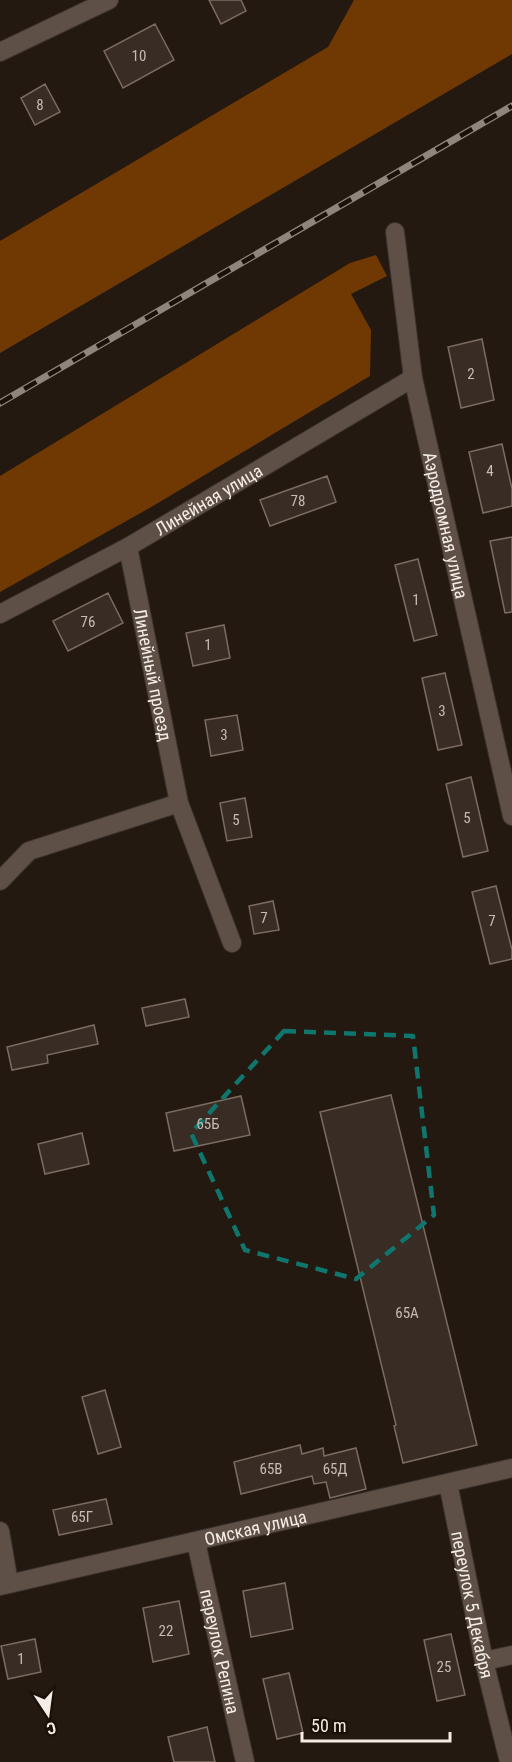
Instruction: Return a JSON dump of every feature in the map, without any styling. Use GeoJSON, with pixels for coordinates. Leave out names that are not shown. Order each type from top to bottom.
{"type":"FeatureCollection","features":[{"type":"Feature","properties":{"kind":"street"},"geometry":{"type":"LineString","coordinates":[[0,52],[109,0]]}},
{"type":"Feature","properties":{"kind":"street","name":"Аэродромная улица"},"geometry":{"type":"LineString","coordinates":[[395,232],[413,378],[510,805]]}},
{"type":"Feature","properties":{"kind":"street","name":"Линейная улица"},"geometry":{"type":"LineString","coordinates":[[0,614],[128,547],[413,378]]}},
{"type":"Feature","properties":{"kind":"street","name":"Линейный проезд"},"geometry":{"type":"LineString","coordinates":[[128,547],[178,803],[232,943]]}},
{"type":"Feature","properties":{"kind":"street"},"geometry":{"type":"LineString","coordinates":[[0,881],[29,851],[178,803]]}},
{"type":"Feature","properties":{"kind":"street","name":"Омская улица"},"geometry":{"type":"LineString","coordinates":[[5,1584],[512,1468]]}},
{"type":"Feature","properties":{"kind":"street","name":"переулок 5 Декабря"},"geometry":{"type":"LineString","coordinates":[[448,1483],[484,1661],[509,1762]]}},
{"type":"Feature","properties":{"kind":"street"},"geometry":{"type":"LineString","coordinates":[[0,1531],[5,1584]]}},
{"type":"Feature","properties":{"kind":"street","name":"переулок Репина"},"geometry":{"type":"LineString","coordinates":[[196,1542],[245,1762]]}},
{"type":"Feature","properties":{"kind":"street"},"geometry":{"type":"LineString","coordinates":[[484,1661],[512,1655]]}},
{"type":"Feature","properties":{"kind":"highlighted area"},"geometry":{"type":"Polygon","coordinates":[[[284,1031],[413,1036],[434,1215],[356,1279],[245,1250],[191,1133],[284,1031]]]}},
{"type":"Feature","properties":{"kind":"shaded area"},"geometry":{"type":"Polygon","coordinates":[[[354,0],[512,0],[512,54],[0,353],[0,241],[328,47],[354,0]]]}},
{"type":"Feature","properties":{"kind":"shaded area"},"geometry":{"type":"Polygon","coordinates":[[[376,255],[387,276],[351,294],[371,330],[370,376],[153,506],[0,592],[0,476],[350,263],[376,255]]]}},
{"type":"Feature","properties":{"kind":"building"},"geometry":{"type":"Polygon","coordinates":[[[209,0],[241,0],[246,11],[221,24],[209,0]]]}},
{"type":"Feature","properties":{"kind":"building"},"geometry":{"type":"Polygon","coordinates":[[[155,24],[174,60],[123,88],[104,51],[155,24]]]}},
{"type":"Feature","properties":{"kind":"building"},"geometry":{"type":"Polygon","coordinates":[[[45,84],[60,112],[35,125],[21,98],[45,84]]]}},
{"type":"Feature","properties":{"kind":"building"},"geometry":{"type":"Polygon","coordinates":[[[482,339],[494,400],[461,408],[448,347],[482,339]]]}},
{"type":"Feature","properties":{"kind":"building"},"geometry":{"type":"Polygon","coordinates":[[[502,444],[512,489],[512,506],[483,513],[469,452],[502,444]]]}},
{"type":"Feature","properties":{"kind":"building"},"geometry":{"type":"Polygon","coordinates":[[[327,476],[336,502],[270,526],[260,500],[327,476]]]}},
{"type":"Feature","properties":{"kind":"building"},"geometry":{"type":"Polygon","coordinates":[[[512,537],[512,612],[505,613],[490,541],[512,537]]]}},
{"type":"Feature","properties":{"kind":"building"},"geometry":{"type":"Polygon","coordinates":[[[418,559],[437,635],[414,641],[395,565],[418,559]]]}},
{"type":"Feature","properties":{"kind":"building"},"geometry":{"type":"Polygon","coordinates":[[[108,593],[123,623],[68,651],[53,621],[108,593]]]}},
{"type":"Feature","properties":{"kind":"building"},"geometry":{"type":"Polygon","coordinates":[[[224,625],[230,658],[193,666],[186,633],[224,625]]]}},
{"type":"Feature","properties":{"kind":"building"},"geometry":{"type":"Polygon","coordinates":[[[445,673],[462,745],[438,750],[422,678],[445,673]]]}},
{"type":"Feature","properties":{"kind":"building"},"geometry":{"type":"Polygon","coordinates":[[[237,715],[243,750],[211,756],[205,720],[237,715]]]}},
{"type":"Feature","properties":{"kind":"building"},"geometry":{"type":"Polygon","coordinates":[[[471,777],[488,851],[463,857],[446,784],[471,777]]]}},
{"type":"Feature","properties":{"kind":"building"},"geometry":{"type":"Polygon","coordinates":[[[245,798],[252,837],[227,841],[220,803],[245,798]]]}},
{"type":"Feature","properties":{"kind":"building"},"geometry":{"type":"Polygon","coordinates":[[[496,886],[512,950],[512,959],[490,964],[472,892],[496,886]]]}},
{"type":"Feature","properties":{"kind":"building"},"geometry":{"type":"Polygon","coordinates":[[[273,901],[279,930],[254,934],[249,906],[273,901]]]}},
{"type":"Feature","properties":{"kind":"building"},"geometry":{"type":"Polygon","coordinates":[[[185,999],[189,1017],[146,1026],[142,1008],[185,999]]]}},
{"type":"Feature","properties":{"kind":"building"},"geometry":{"type":"Polygon","coordinates":[[[94,1025],[98,1044],[47,1055],[48,1063],[12,1070],[7,1047],[94,1025]]]}},
{"type":"Feature","properties":{"kind":"building"},"geometry":{"type":"Polygon","coordinates":[[[391,1095],[477,1445],[403,1463],[394,1426],[396,1425],[320,1112],[391,1095]]]}},
{"type":"Feature","properties":{"kind":"building"},"geometry":{"type":"Polygon","coordinates":[[[241,1096],[250,1135],[174,1151],[166,1113],[241,1096]]]}},
{"type":"Feature","properties":{"kind":"building"},"geometry":{"type":"Polygon","coordinates":[[[82,1133],[89,1164],[45,1174],[38,1144],[82,1133]]]}},
{"type":"Feature","properties":{"kind":"building"},"geometry":{"type":"Polygon","coordinates":[[[105,1390],[121,1447],[98,1454],[82,1397],[105,1390]]]}},
{"type":"Feature","properties":{"kind":"building"},"geometry":{"type":"Polygon","coordinates":[[[300,1445],[302,1454],[323,1448],[324,1456],[356,1448],[366,1489],[330,1498],[326,1482],[314,1484],[312,1476],[241,1494],[234,1462],[300,1445]]]}},
{"type":"Feature","properties":{"kind":"building"},"geometry":{"type":"Polygon","coordinates":[[[106,1499],[112,1524],[59,1535],[53,1510],[106,1499]]]}},
{"type":"Feature","properties":{"kind":"building"},"geometry":{"type":"Polygon","coordinates":[[[285,1583],[293,1629],[251,1637],[243,1591],[285,1583]]]}},
{"type":"Feature","properties":{"kind":"building"},"geometry":{"type":"Polygon","coordinates":[[[179,1601],[189,1654],[153,1662],[143,1608],[179,1601]]]}},
{"type":"Feature","properties":{"kind":"building"},"geometry":{"type":"Polygon","coordinates":[[[451,1634],[465,1695],[437,1701],[424,1640],[451,1634]]]}},
{"type":"Feature","properties":{"kind":"building"},"geometry":{"type":"Polygon","coordinates":[[[35,1639],[41,1672],[8,1679],[1,1646],[35,1639]]]}},
{"type":"Feature","properties":{"kind":"building"},"geometry":{"type":"Polygon","coordinates":[[[289,1673],[303,1733],[277,1739],[263,1679],[289,1673]]]}},
{"type":"Feature","properties":{"kind":"building"},"geometry":{"type":"Polygon","coordinates":[[[207,1727],[215,1762],[174,1762],[168,1737],[207,1727]]]}},
{"type":"Feature","properties":{"kind":"railway"},"geometry":{"type":"LineString","coordinates":[[0,403],[512,106]]}}]}
